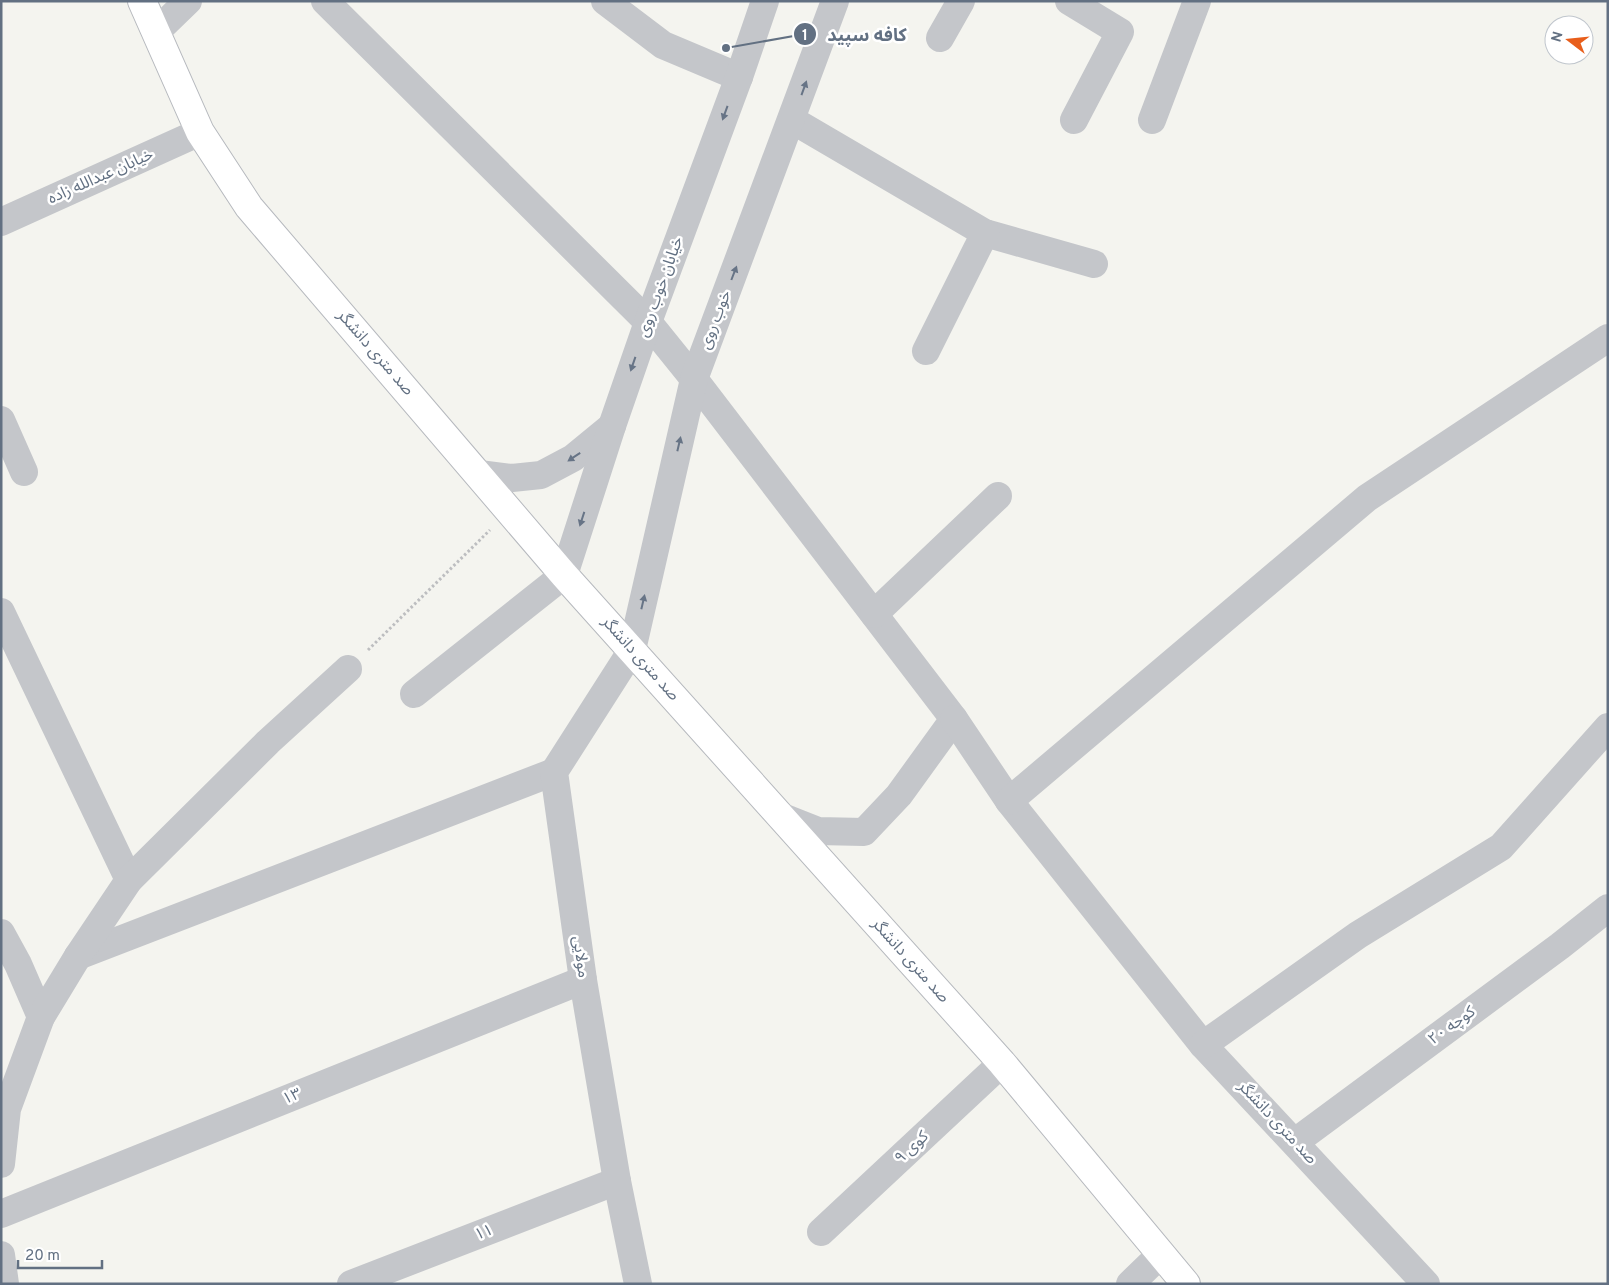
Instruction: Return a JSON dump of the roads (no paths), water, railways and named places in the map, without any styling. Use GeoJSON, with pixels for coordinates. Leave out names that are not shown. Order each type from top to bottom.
{"type":"FeatureCollection","features":[{"type":"Feature","properties":{"kind":"main road","name":"صد متری دانشگر"},"geometry":{"type":"LineString","coordinates":[[142,1],[157,31],[200,132],[249,207],[564,575],[1002,1063],[1186,1284]]}},
{"type":"Feature","properties":{"kind":"street"},"geometry":{"type":"LineString","coordinates":[[157,31],[188,1]]}},
{"type":"Feature","properties":{"kind":"street","name":"صد متری دانشگر"},"geometry":{"type":"LineString","coordinates":[[325,1],[648,322],[694,379],[954,719],[1009,801],[1203,1045],[1426,1284]]}},
{"type":"Feature","properties":{"kind":"street"},"geometry":{"type":"LineString","coordinates":[[605,1],[664,45],[739,77]]}},
{"type":"Feature","properties":{"kind":"street","name":"خیابان خوب روی"},"geometry":{"type":"LineString","coordinates":[[564,575],[648,322],[739,77],[765,1]]}},
{"type":"Feature","properties":{"kind":"street","name":"خوب روی"},"geometry":{"type":"LineString","coordinates":[[632,650],[694,379],[835,1]]}},
{"type":"Feature","properties":{"kind":"street"},"geometry":{"type":"LineString","coordinates":[[940,38],[961,1]]}},
{"type":"Feature","properties":{"kind":"street"},"geometry":{"type":"LineString","coordinates":[[1069,1],[1120,32],[1074,120]]}},
{"type":"Feature","properties":{"kind":"street"},"geometry":{"type":"LineString","coordinates":[[1152,120],[1197,1]]}},
{"type":"Feature","properties":{"kind":"street"},"geometry":{"type":"LineString","coordinates":[[792,120],[985,233],[1094,264]]}},
{"type":"Feature","properties":{"kind":"street","name":"خیابان عبدالله زاده"},"geometry":{"type":"LineString","coordinates":[[1,222],[200,132]]}},
{"type":"Feature","properties":{"kind":"street"},"geometry":{"type":"LineString","coordinates":[[926,351],[985,233]]}},
{"type":"Feature","properties":{"kind":"street"},"geometry":{"type":"LineString","coordinates":[[1009,801],[1368,498],[1608,338]]}},
{"type":"Feature","properties":{"kind":"street"},"geometry":{"type":"LineString","coordinates":[[1,420],[24,472]]}},
{"type":"Feature","properties":{"kind":"street"},"geometry":{"type":"LineString","coordinates":[[479,474],[512,478],[541,475],[573,458],[612,426]]}},
{"type":"Feature","properties":{"kind":"street"},"geometry":{"type":"LineString","coordinates":[[874,614],[998,496]]}},
{"type":"Feature","properties":{"kind":"street"},"geometry":{"type":"LineString","coordinates":[[414,694],[564,575]]}},
{"type":"Feature","properties":{"kind":"street"},"geometry":{"type":"LineString","coordinates":[[1,612],[129,880]]}},
{"type":"Feature","properties":{"kind":"street"},"geometry":{"type":"LineString","coordinates":[[78,956],[554,772],[632,650]]}},
{"type":"Feature","properties":{"kind":"street"},"geometry":{"type":"LineString","coordinates":[[1,1164],[7,1109],[41,1016],[78,956],[129,880],[268,742],[348,669]]}},
{"type":"Feature","properties":{"kind":"street"},"geometry":{"type":"LineString","coordinates":[[780,816],[818,831],[864,832],[899,796],[954,719]]}},
{"type":"Feature","properties":{"kind":"street"},"geometry":{"type":"LineString","coordinates":[[1203,1045],[1358,935],[1501,847],[1608,728]]}},
{"type":"Feature","properties":{"kind":"street","name":"مولایی"},"geometry":{"type":"LineString","coordinates":[[554,772],[583,980],[617,1182],[638,1284]]}},
{"type":"Feature","properties":{"kind":"street","name":"کوچە ٢٠"},"geometry":{"type":"LineString","coordinates":[[1295,1142],[1560,946],[1608,908]]}},
{"type":"Feature","properties":{"kind":"street"},"geometry":{"type":"LineString","coordinates":[[1,932],[18,964],[41,1016]]}},
{"type":"Feature","properties":{"kind":"street","name":"۱۳"},"geometry":{"type":"LineString","coordinates":[[1,1214],[583,980]]}},
{"type":"Feature","properties":{"kind":"street","name":"کوی ۹"},"geometry":{"type":"LineString","coordinates":[[821,1232],[1002,1063]]}},
{"type":"Feature","properties":{"kind":"street","name":"۱۱"},"geometry":{"type":"LineString","coordinates":[[351,1284],[617,1182]]}},
{"type":"Feature","properties":{"kind":"street"},"geometry":{"type":"LineString","coordinates":[[1130,1284],[1161,1254]]}},
{"type":"Feature","properties":{"kind":"street"},"geometry":{"type":"LineString","coordinates":[[1,1255],[5,1284]]}},
{"type":"Feature","properties":{"kind":"place","name":"کافه سپید"},"geometry":{"type":"Point","coordinates":[726,48]}}]}
